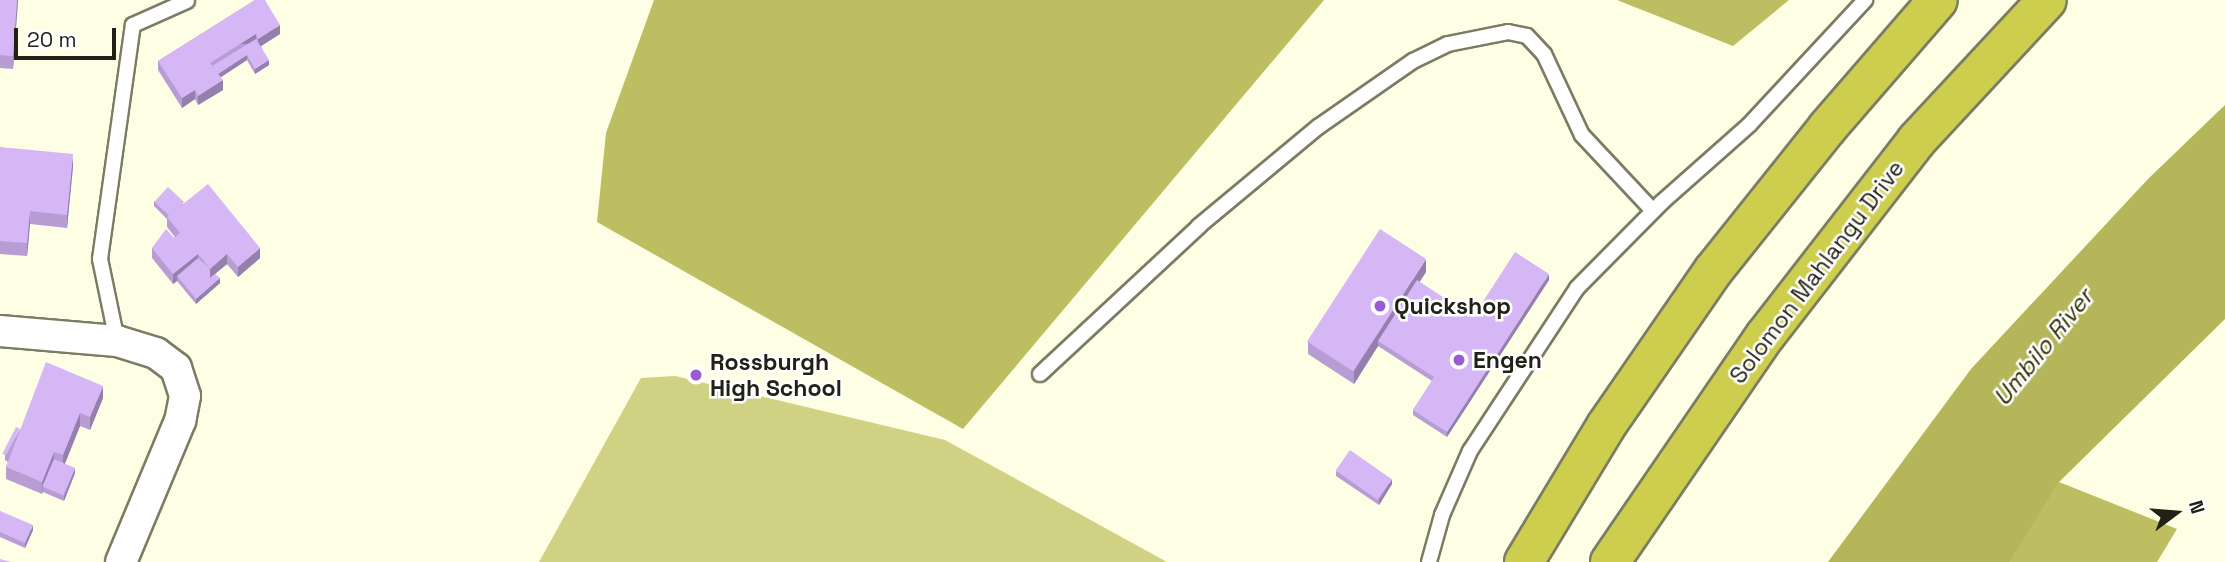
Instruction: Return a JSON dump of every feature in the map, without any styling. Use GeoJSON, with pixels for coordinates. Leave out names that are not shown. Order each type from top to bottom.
{"type":"FeatureCollection","features":[{"type":"Feature","properties":{"kind":"highway"},"geometry":{"type":"LineString","coordinates":[[1524,562],[1606,426],[1713,271],[1827,128],[1938,0]]}},
{"type":"Feature","properties":{"kind":"highway","name":"Solomon Mahlangu Drive"},"geometry":{"type":"LineString","coordinates":[[1611,562],[1765,337],[1916,141],[2047,0]]}},
{"type":"Feature","properties":{"kind":"street"},"geometry":{"type":"LineString","coordinates":[[0,331],[117,341],[156,354],[176,368],[185,396],[180,421],[121,562]]}},
{"type":"Feature","properties":{"kind":"lane"},"geometry":{"type":"LineString","coordinates":[[1429,562],[1442,515],[1470,451],[1577,288],[1653,211],[1749,125],[1865,0]]}},
{"type":"Feature","properties":{"kind":"lane"},"geometry":{"type":"LineString","coordinates":[[117,341],[100,259],[133,24],[187,1]]}},
{"type":"Feature","properties":{"kind":"lane"},"geometry":{"type":"LineString","coordinates":[[1040,374],[1199,226],[1318,127],[1413,61],[1448,44],[1508,32],[1527,36],[1545,54],[1582,135],[1653,211]]}},
{"type":"Feature","properties":{"kind":"green space"},"geometry":{"type":"Polygon","coordinates":[[[675,376],[945,440],[1167,562],[539,562],[641,378],[675,376]]]}},
{"type":"Feature","properties":{"kind":"shaded area"},"geometry":{"type":"Polygon","coordinates":[[[654,0],[1324,0],[963,429],[597,222],[606,133],[654,0]]]}},
{"type":"Feature","properties":{"kind":"shaded area"},"geometry":{"type":"Polygon","coordinates":[[[1617,0],[1789,0],[1733,46],[1617,0]]]}},
{"type":"Feature","properties":{"kind":"shaded area"},"geometry":{"type":"Polygon","coordinates":[[[2059,482],[2177,529],[2157,562],[2004,562],[2059,482]]]}},
{"type":"Feature","properties":{"kind":"water","name":"Umbilo River"},"geometry":{"type":"Polygon","coordinates":[[[2225,105],[2225,319],[2059,482],[2009,562],[1828,562],[1971,369],[2148,179],[2225,105]]]}},
{"type":"Feature","properties":{"kind":"building"},"geometry":{"type":"Polygon","coordinates":[[[0,0],[17,0],[13,56],[0,55],[0,0]]]}},
{"type":"Feature","properties":{"kind":"building"},"geometry":{"type":"Polygon","coordinates":[[[255,0],[265,0],[280,25],[258,39],[256,34],[210,63],[223,80],[198,96],[195,90],[182,98],[158,61],[255,0]]]}},
{"type":"Feature","properties":{"kind":"building"},"geometry":{"type":"Polygon","coordinates":[[[256,39],[269,60],[255,69],[247,55],[218,74],[212,66],[256,39]]]}},
{"type":"Feature","properties":{"kind":"building"},"geometry":{"type":"Polygon","coordinates":[[[0,147],[73,154],[67,215],[30,211],[27,243],[0,241],[0,147]]]}},
{"type":"Feature","properties":{"kind":"building"},"geometry":{"type":"Polygon","coordinates":[[[208,184],[260,248],[238,267],[227,254],[210,269],[198,254],[173,274],[152,248],[166,229],[174,238],[180,233],[167,217],[208,184]]]}},
{"type":"Feature","properties":{"kind":"building"},"geometry":{"type":"Polygon","coordinates":[[[168,187],[184,202],[170,217],[154,202],[168,187]]]}},
{"type":"Feature","properties":{"kind":"building"},"geometry":{"type":"Polygon","coordinates":[[[1380,229],[1426,259],[1353,371],[1307,341],[1380,229]]]}},
{"type":"Feature","properties":{"kind":"building"},"geometry":{"type":"Polygon","coordinates":[[[1515,252],[1549,274],[1447,432],[1413,410],[1434,377],[1378,341],[1417,280],[1473,317],[1515,252]]]}},
{"type":"Feature","properties":{"kind":"building"},"geometry":{"type":"Polygon","coordinates":[[[198,258],[210,269],[210,278],[215,274],[220,278],[196,299],[177,276],[198,258]]]}},
{"type":"Feature","properties":{"kind":"building"},"geometry":{"type":"Polygon","coordinates":[[[46,362],[103,386],[90,417],[80,413],[63,455],[54,452],[42,482],[6,467],[46,362]]]}},
{"type":"Feature","properties":{"kind":"building"},"geometry":{"type":"Polygon","coordinates":[[[16,427],[20,429],[6,456],[2,454],[16,427]]]}},
{"type":"Feature","properties":{"kind":"building"},"geometry":{"type":"Polygon","coordinates":[[[1350,450],[1392,479],[1377,500],[1336,470],[1350,450]]]}},
{"type":"Feature","properties":{"kind":"building"},"geometry":{"type":"Polygon","coordinates":[[[54,459],[75,468],[63,496],[42,487],[54,459]]]}},
{"type":"Feature","properties":{"kind":"building"},"geometry":{"type":"Polygon","coordinates":[[[0,511],[33,525],[25,543],[0,532],[0,511]]]}},
{"type":"Feature","properties":{"kind":"place","name":"Quickshop"},"geometry":{"type":"Point","coordinates":[1380,306]}},
{"type":"Feature","properties":{"kind":"place","name":"Engen"},"geometry":{"type":"Point","coordinates":[1459,360]}},
{"type":"Feature","properties":{"kind":"place","name":"Rossburgh High School"},"geometry":{"type":"Point","coordinates":[696,375]}}]}
